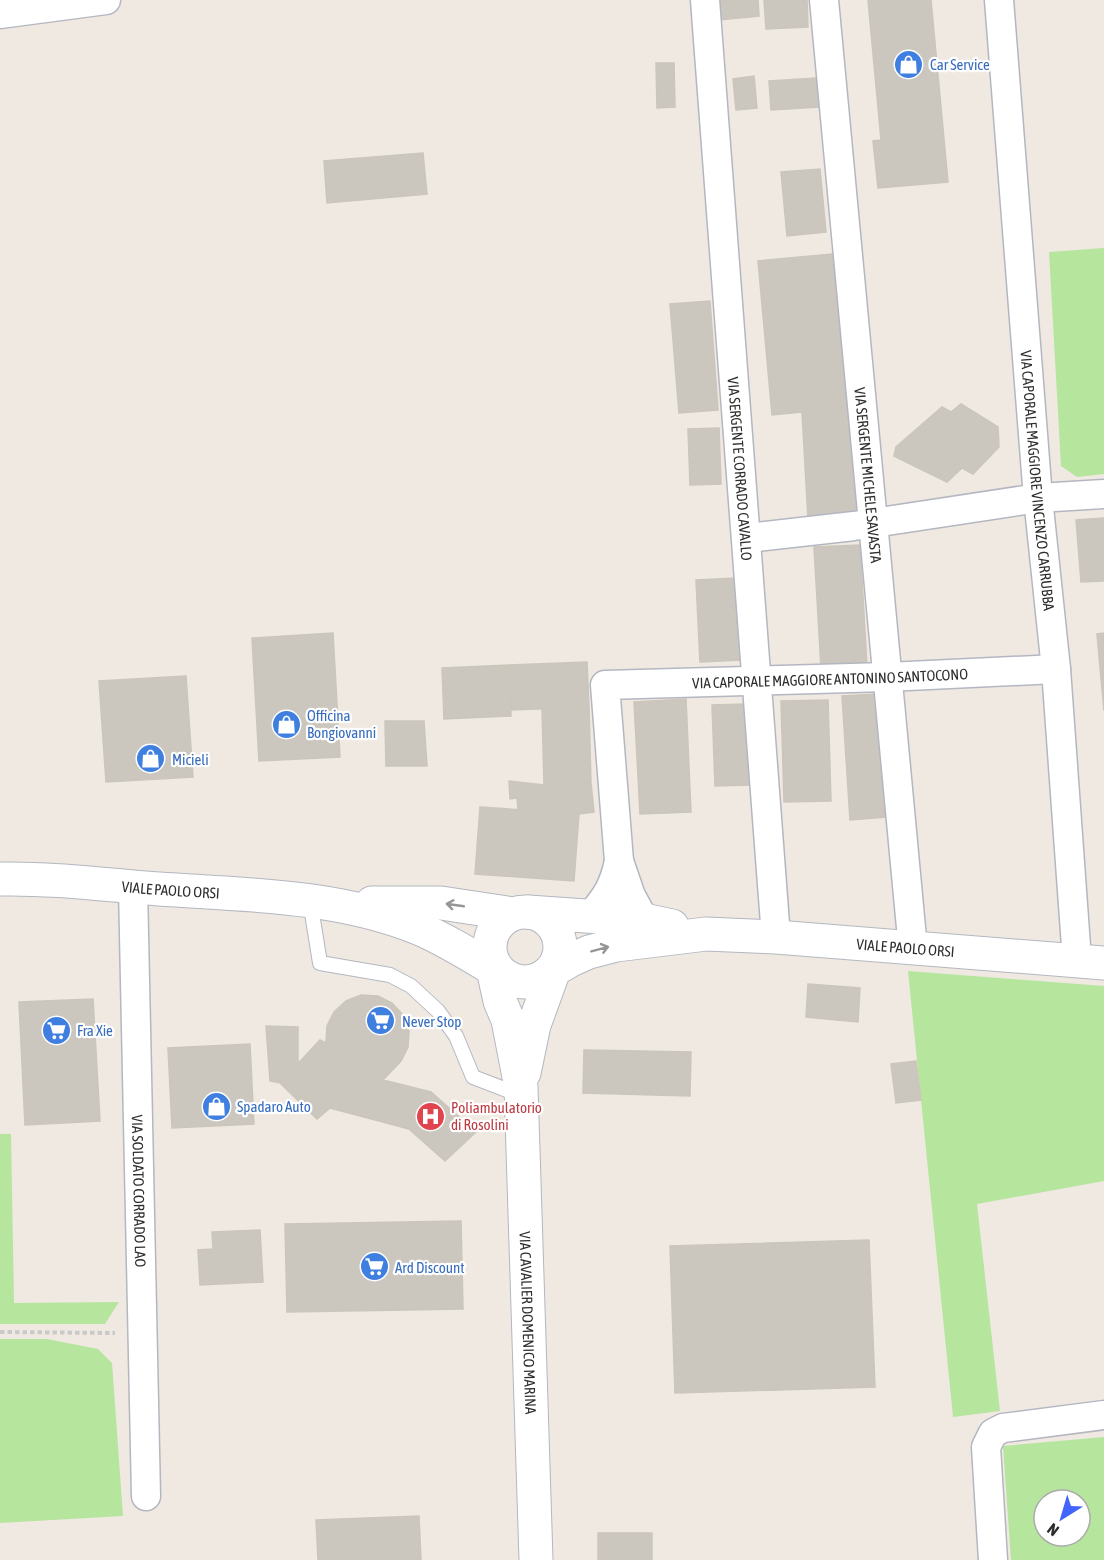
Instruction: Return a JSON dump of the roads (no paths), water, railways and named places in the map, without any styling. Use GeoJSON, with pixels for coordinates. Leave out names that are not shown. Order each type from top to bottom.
{"type":"FeatureCollection","features":[{"type":"Feature","properties":{"kind":"main road","name":"VIALE PAOLO ORSI"},"geometry":{"type":"LineString","coordinates":[[4,878],[320,901]]}},
{"type":"Feature","properties":{"kind":"main road"},"geometry":{"type":"LineString","coordinates":[[320,901],[387,917],[420,929],[497,974],[516,982],[538,980],[554,968],[589,952],[616,945],[706,934]]}},
{"type":"Feature","properties":{"kind":"main road"},"geometry":{"type":"LineString","coordinates":[[320,901],[441,903],[539,914],[548,920],[555,928],[561,948],[534,1025],[521,1091]]}},
{"type":"Feature","properties":{"kind":"main road"},"geometry":{"type":"LineString","coordinates":[[521,1091],[490,939],[502,919],[521,913],[590,916],[644,920],[706,934]]}},
{"type":"Feature","properties":{"kind":"main road","name":"VIALE PAOLO ORSI"},"geometry":{"type":"LineString","coordinates":[[706,934],[776,937],[1090,962]]}},
{"type":"Feature","properties":{"kind":"main road","name":"VIA CAVALIER DOMENICO MARINA"},"geometry":{"type":"LineString","coordinates":[[521,1091],[536,1560]]}},
{"type":"Feature","properties":{"kind":"street"},"geometry":{"type":"LineString","coordinates":[[0,14],[106,0]]}},
{"type":"Feature","properties":{"kind":"street","name":"VIA SERGENTE CORRADO CAVALLO"},"geometry":{"type":"LineString","coordinates":[[705,0],[776,937]]}},
{"type":"Feature","properties":{"kind":"street","name":"VIA SERGENTE MICHELE SAVASTA"},"geometry":{"type":"LineString","coordinates":[[824,0],[913,949]]}},
{"type":"Feature","properties":{"kind":"street","name":"VIA CAPORALE MAGGIORE VINCENZO CARRUBBA"},"geometry":{"type":"LineString","coordinates":[[999,0],[1038,498],[1090,962]]}},
{"type":"Feature","properties":{"kind":"street"},"geometry":{"type":"LineString","coordinates":[[747,538],[873,523],[1038,498],[1104,494]]}},
{"type":"Feature","properties":{"kind":"street","name":"VIA CAPORALE MAGGIORE ANTONINO SANTOCONO"},"geometry":{"type":"LineString","coordinates":[[619,861],[605,685],[887,677],[1056,669]]}},
{"type":"Feature","properties":{"kind":"street"},"geometry":{"type":"LineString","coordinates":[[590,916],[606,898],[615,880],[619,861]]}},
{"type":"Feature","properties":{"kind":"street"},"geometry":{"type":"LineString","coordinates":[[619,861],[644,920]]}},
{"type":"Feature","properties":{"kind":"street","name":"VIA SOLDATO CORRADO LAO"},"geometry":{"type":"LineString","coordinates":[[133,887],[146,1496]]}},
{"type":"Feature","properties":{"kind":"street"},"geometry":{"type":"LineString","coordinates":[[993,1560],[986,1447],[993,1433],[1003,1428],[1104,1415]]}},
{"type":"Feature","properties":{"kind":"lane"},"geometry":{"type":"LineString","coordinates":[[320,901],[320,963],[390,975],[411,986],[438,1011],[456,1036],[472,1077],[521,1091]]}},
{"type":"Feature","properties":{"kind":"place","name":"Car Service"},"geometry":{"type":"Point","coordinates":[909,64]}},
{"type":"Feature","properties":{"kind":"place","name":"Officina Bongiovanni"},"geometry":{"type":"Point","coordinates":[286,724]}},
{"type":"Feature","properties":{"kind":"place","name":"Micieli"},"geometry":{"type":"Point","coordinates":[151,759]}},
{"type":"Feature","properties":{"kind":"place","name":"Never Stop"},"geometry":{"type":"Point","coordinates":[381,1021]}},
{"type":"Feature","properties":{"kind":"place","name":"Fra Xie"},"geometry":{"type":"Point","coordinates":[56,1030]}},
{"type":"Feature","properties":{"kind":"place","name":"Spadaro Auto"},"geometry":{"type":"Point","coordinates":[216,1106]}},
{"type":"Feature","properties":{"kind":"place","name":"Poliambulatorio di Rosolini"},"geometry":{"type":"Point","coordinates":[430,1116]}},
{"type":"Feature","properties":{"kind":"place","name":"Ard Discount"},"geometry":{"type":"Point","coordinates":[374,1267]}}]}
